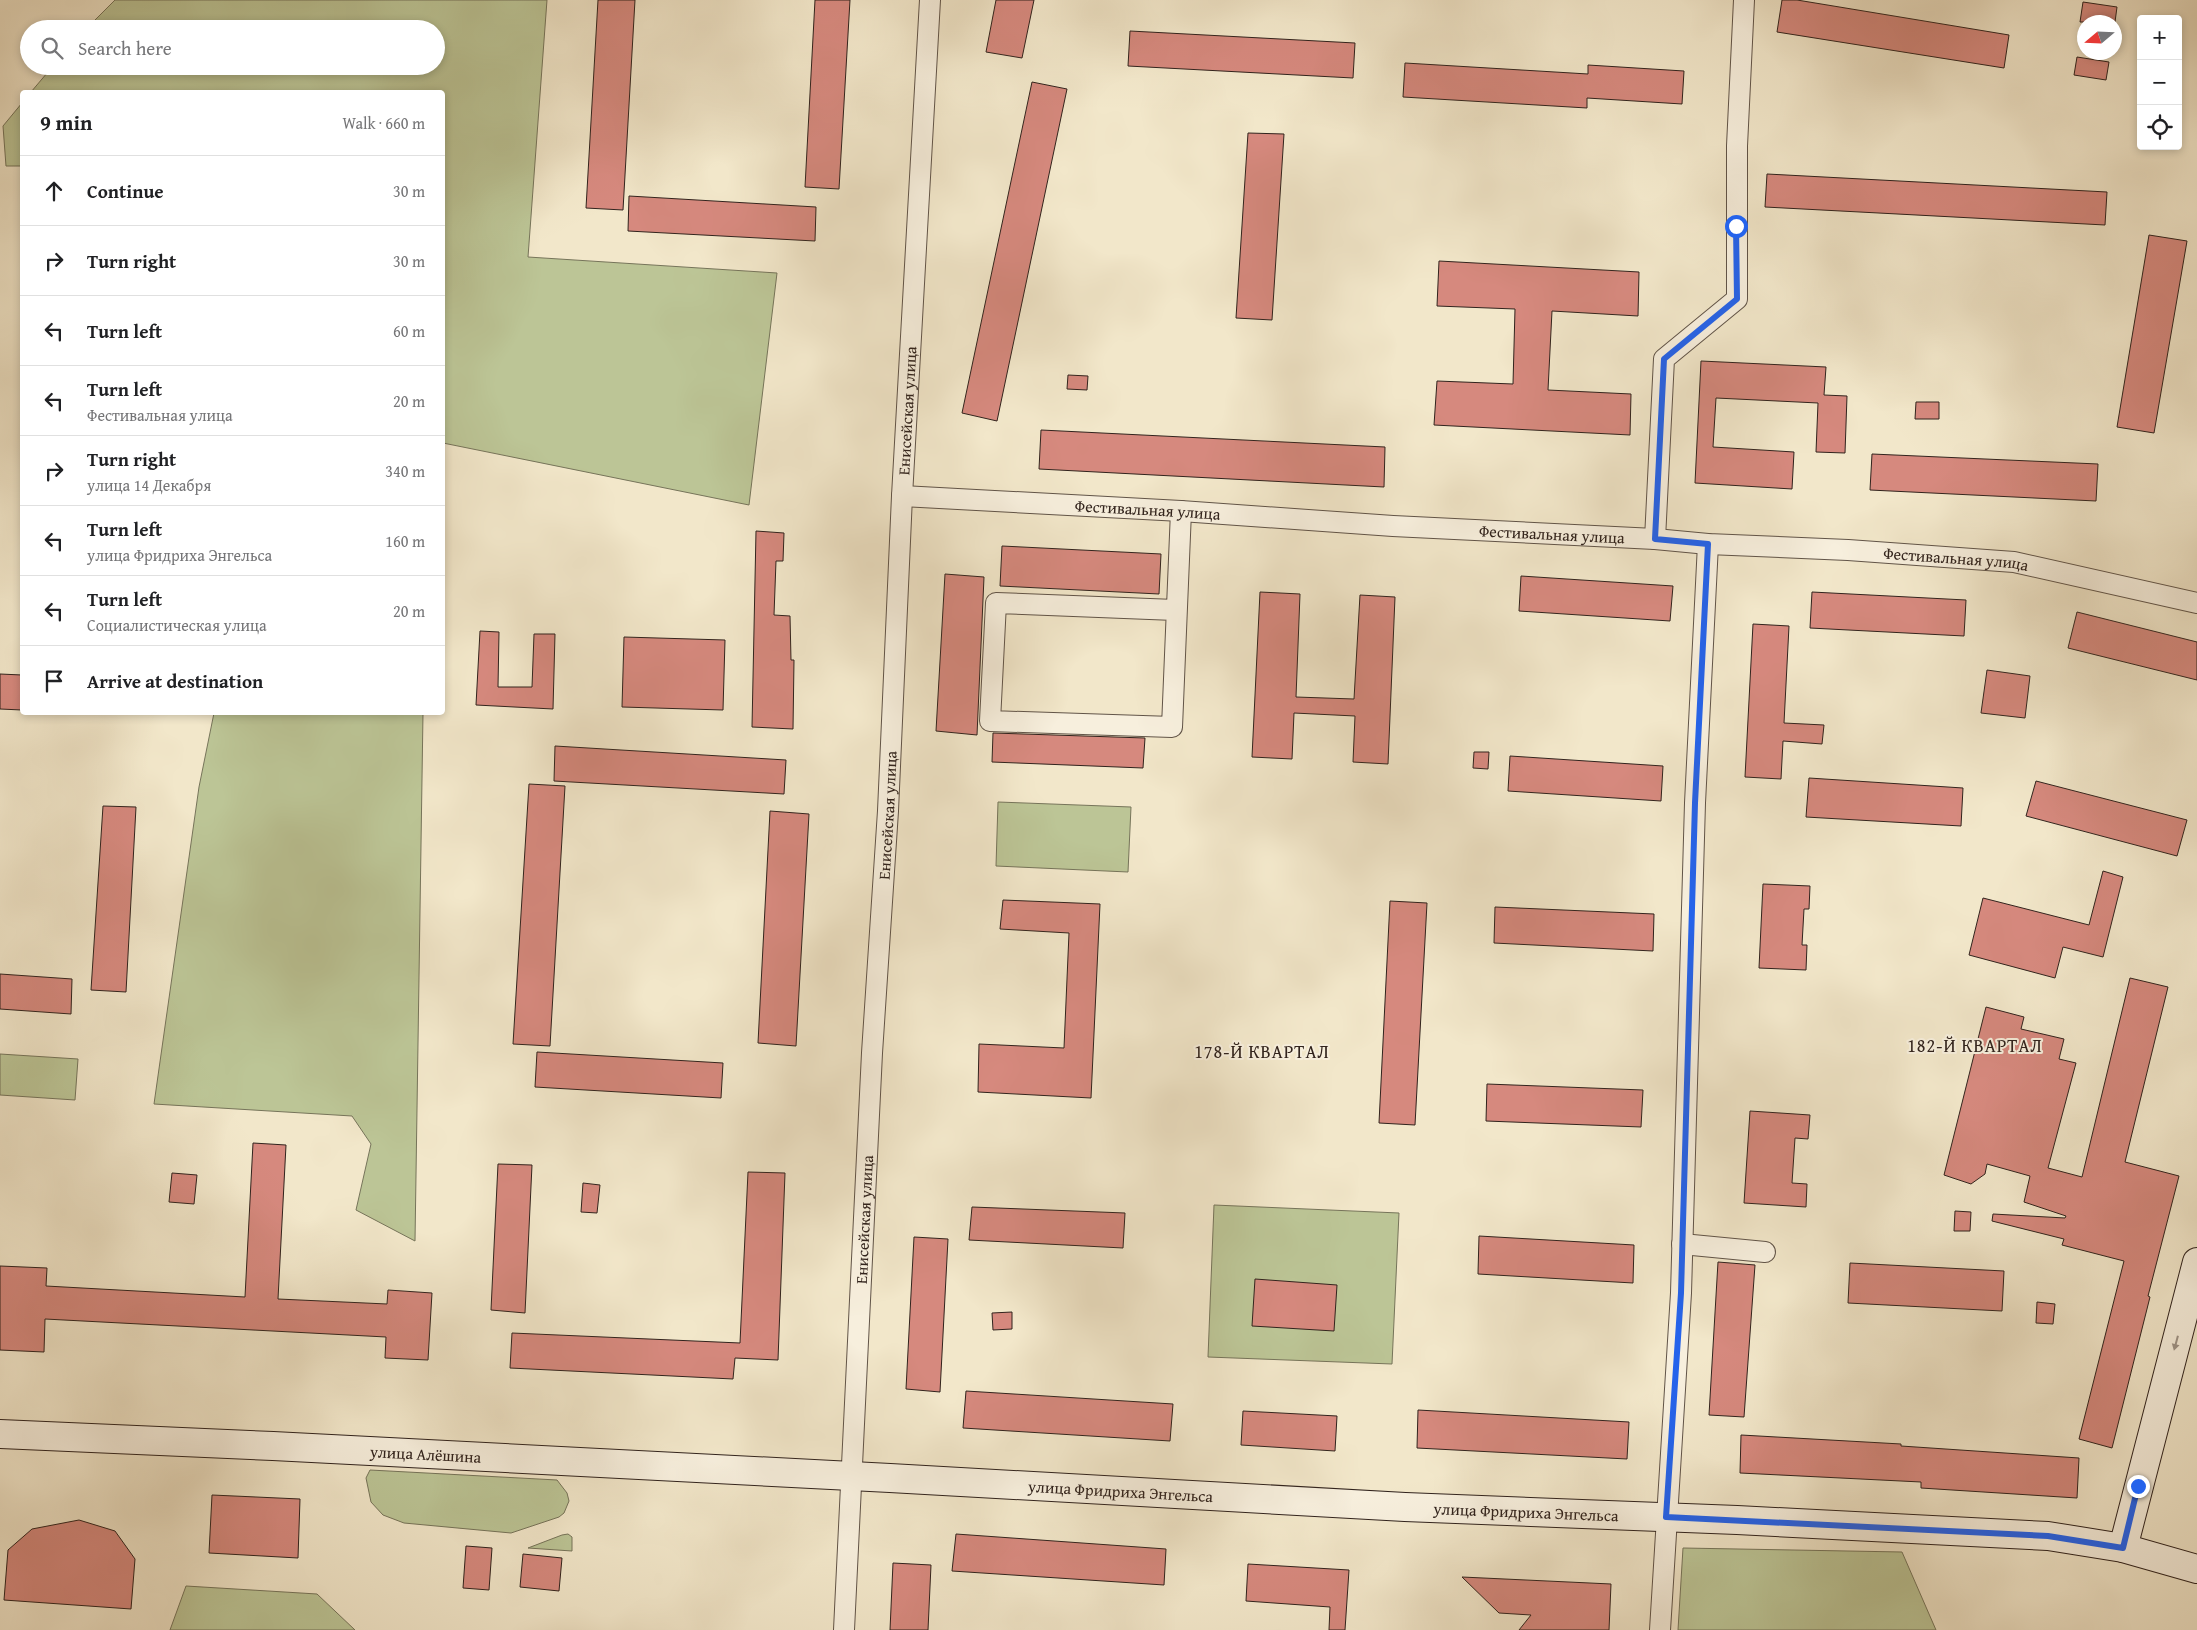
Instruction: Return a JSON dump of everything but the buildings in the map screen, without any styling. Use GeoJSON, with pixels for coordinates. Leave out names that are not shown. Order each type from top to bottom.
{"type":"FeatureCollection","features":[{"type":"Feature","properties":{"kind":"street","name":"Енисейская улица"},"geometry":{"type":"LineString","coordinates":[[844,1630],[872,1053],[888,811],[902,496],[930,0]]}},
{"type":"Feature","properties":{"kind":"street"},"geometry":{"type":"LineString","coordinates":[[1655,539],[1664,359],[1737,299],[1737,146],[1744,0]]}},
{"type":"Feature","properties":{"kind":"street","name":"Фестивальная улица"},"geometry":{"type":"LineString","coordinates":[[902,496],[1180,511],[1393,526],[1655,539],[1708,544],[1848,550],[2014,562],[2197,603]]}},
{"type":"Feature","properties":{"kind":"street"},"geometry":{"type":"LineString","coordinates":[[1175,610],[996,603],[990,721],[1172,727],[1180,511]]}},
{"type":"Feature","properties":{"kind":"street"},"geometry":{"type":"LineString","coordinates":[[1660,1630],[1666,1517],[1676,1390],[1695,803],[1708,544]]}},
{"type":"Feature","properties":{"kind":"street"},"geometry":{"type":"LineString","coordinates":[[1682,1244],[1765,1252]]}},
{"type":"Feature","properties":{"kind":"street"},"geometry":{"type":"LineString","coordinates":[[2123,1548],[2197,1262]]}},
{"type":"Feature","properties":{"kind":"street","name":"улица Алёшина"},"geometry":{"type":"LineString","coordinates":[[0,1434],[851,1476]]}},
{"type":"Feature","properties":{"kind":"street","name":"улица Фридриха Энгельса"},"geometry":{"type":"LineString","coordinates":[[851,1476],[1405,1507],[1666,1517],[2048,1536],[2123,1548],[2197,1569]]}},
{"type":"Feature","properties":{"kind":"green space"},"geometry":{"type":"Polygon","coordinates":[[[115,0],[547,0],[528,257],[777,273],[749,505],[445,443],[445,90],[33,90],[45,75],[445,75],[445,20],[95,20],[115,0]]]}},
{"type":"Feature","properties":{"kind":"green space"},"geometry":{"type":"Polygon","coordinates":[[[20,105],[20,166],[6,166],[3,126],[20,105]]]}},
{"type":"Feature","properties":{"kind":"green space"},"geometry":{"type":"Polygon","coordinates":[[[214,715],[423,715],[415,1241],[356,1210],[371,1144],[352,1116],[154,1104],[199,787],[214,715]]]}},
{"type":"Feature","properties":{"kind":"green space"},"geometry":{"type":"Polygon","coordinates":[[[998,802],[1131,807],[1128,872],[996,866],[998,802]]]}},
{"type":"Feature","properties":{"kind":"green space"},"geometry":{"type":"Polygon","coordinates":[[[0,1054],[78,1059],[75,1100],[0,1095],[0,1054]]]}},
{"type":"Feature","properties":{"kind":"green space"},"geometry":{"type":"Polygon","coordinates":[[[1214,1205],[1399,1213],[1392,1364],[1208,1357],[1214,1205]]]}},
{"type":"Feature","properties":{"kind":"green space"},"geometry":{"type":"Polygon","coordinates":[[[370,1470],[557,1480],[567,1493],[569,1501],[564,1513],[559,1517],[511,1533],[404,1523],[383,1515],[371,1502],[366,1478],[370,1470]]]}},
{"type":"Feature","properties":{"kind":"green space"},"geometry":{"type":"Polygon","coordinates":[[[568,1534],[572,1537],[572,1551],[528,1548],[562,1535],[568,1534]]]}},
{"type":"Feature","properties":{"kind":"green space"},"geometry":{"type":"Polygon","coordinates":[[[1683,1548],[1902,1552],[1936,1630],[1678,1630],[1683,1548]]]}},
{"type":"Feature","properties":{"kind":"green space"},"geometry":{"type":"Polygon","coordinates":[[[186,1586],[317,1594],[355,1630],[170,1630],[186,1586]]]}},
{"type":"Feature","properties":{"kind":"district","name":"182-Й КВАРТАЛ"},"geometry":{"type":"Point","coordinates":[1975,1045]}},
{"type":"Feature","properties":{"kind":"district","name":"178-Й КВАРТАЛ"},"geometry":{"type":"Point","coordinates":[1262,1051]}},
{"type":"Feature","properties":{"kind":"route"},"geometry":{"type":"LineString","coordinates":[[1736,226],[1737,299],[1664,359],[1655,539],[1708,544],[1695,803],[1681,1293],[1666,1517],[2048,1536],[2123,1548],[2138,1486]]}}]}
